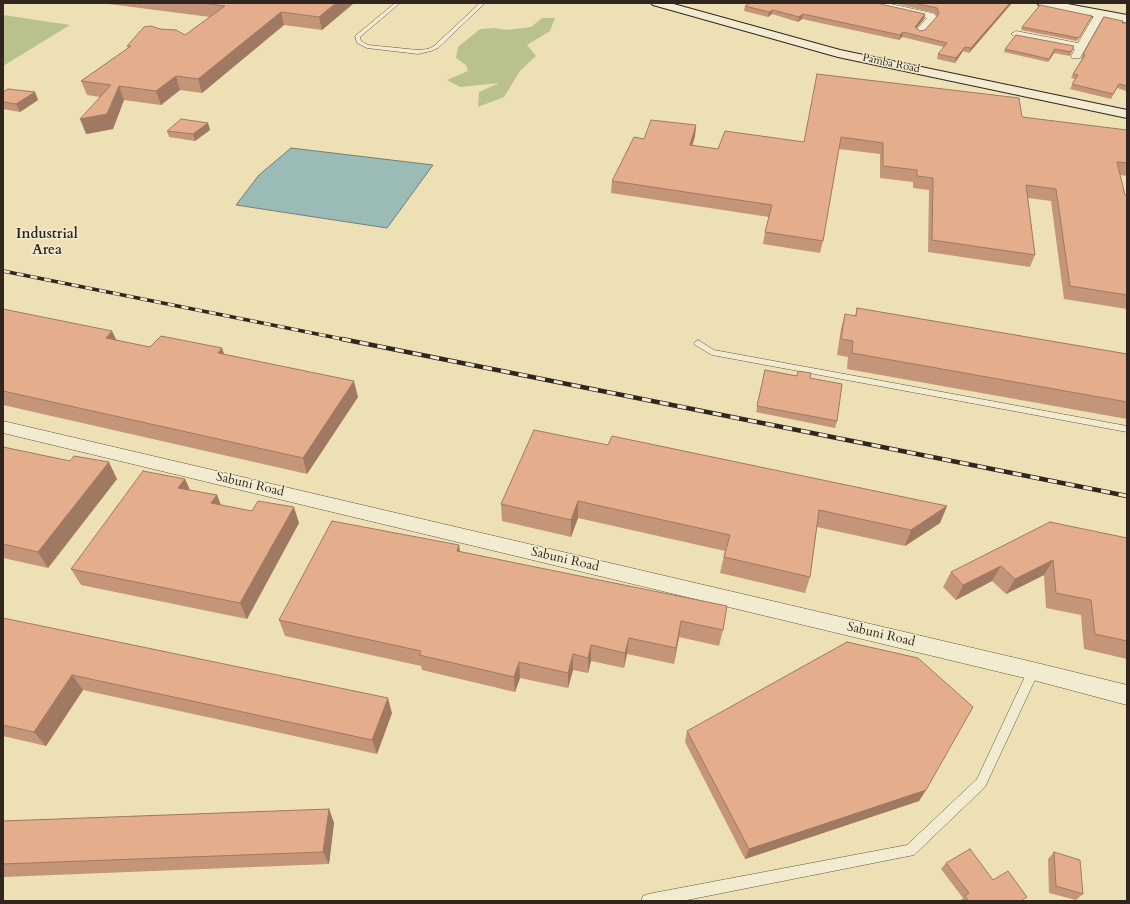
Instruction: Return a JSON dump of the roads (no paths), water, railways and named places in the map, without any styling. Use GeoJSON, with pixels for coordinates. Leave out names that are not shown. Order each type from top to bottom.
{"type":"FeatureCollection","features":[{"type":"Feature","properties":{"kind":"main road","name":"Pamba Road"},"geometry":{"type":"LineString","coordinates":[[657,3],[838,53],[1127,114]]}},
{"type":"Feature","properties":{"kind":"main road"},"geometry":{"type":"LineString","coordinates":[[1043,3],[1127,19]]}},
{"type":"Feature","properties":{"kind":"street"},"geometry":{"type":"LineString","coordinates":[[874,3],[932,16],[932,18],[920,31]]}},
{"type":"Feature","properties":{"kind":"street"},"geometry":{"type":"LineString","coordinates":[[1075,57],[1100,14]]}},
{"type":"Feature","properties":{"kind":"street"},"geometry":{"type":"LineString","coordinates":[[1016,34],[1081,47]]}},
{"type":"Feature","properties":{"kind":"street","name":"Sabuni Road"},"geometry":{"type":"LineString","coordinates":[[3,427],[1033,671],[1127,695]]}},
{"type":"Feature","properties":{"kind":"lane"},"geometry":{"type":"LineString","coordinates":[[398,3],[357,37],[359,42],[366,46],[418,52],[429,50],[436,47],[483,3]]}},
{"type":"Feature","properties":{"kind":"lane"},"geometry":{"type":"LineString","coordinates":[[698,343],[712,352],[1127,429]]}},
{"type":"Feature","properties":{"kind":"lane"},"geometry":{"type":"LineString","coordinates":[[648,901],[910,852],[981,783],[1033,671]]}},
{"type":"Feature","properties":{"kind":"water"},"geometry":{"type":"Polygon","coordinates":[[[291,148],[433,165],[387,228],[236,205],[259,175],[291,148]]]}},
{"type":"Feature","properties":{"kind":"railway"},"geometry":{"type":"LineString","coordinates":[[3,271],[347,340]]}},
{"type":"Feature","properties":{"kind":"railway"},"geometry":{"type":"LineString","coordinates":[[342,339],[347,340]]}},
{"type":"Feature","properties":{"kind":"railway"},"geometry":{"type":"LineString","coordinates":[[347,340],[1127,496]]}},
{"type":"Feature","properties":{"kind":"district","name":"Industrial Area"},"geometry":{"type":"Point","coordinates":[47,244]}}]}
